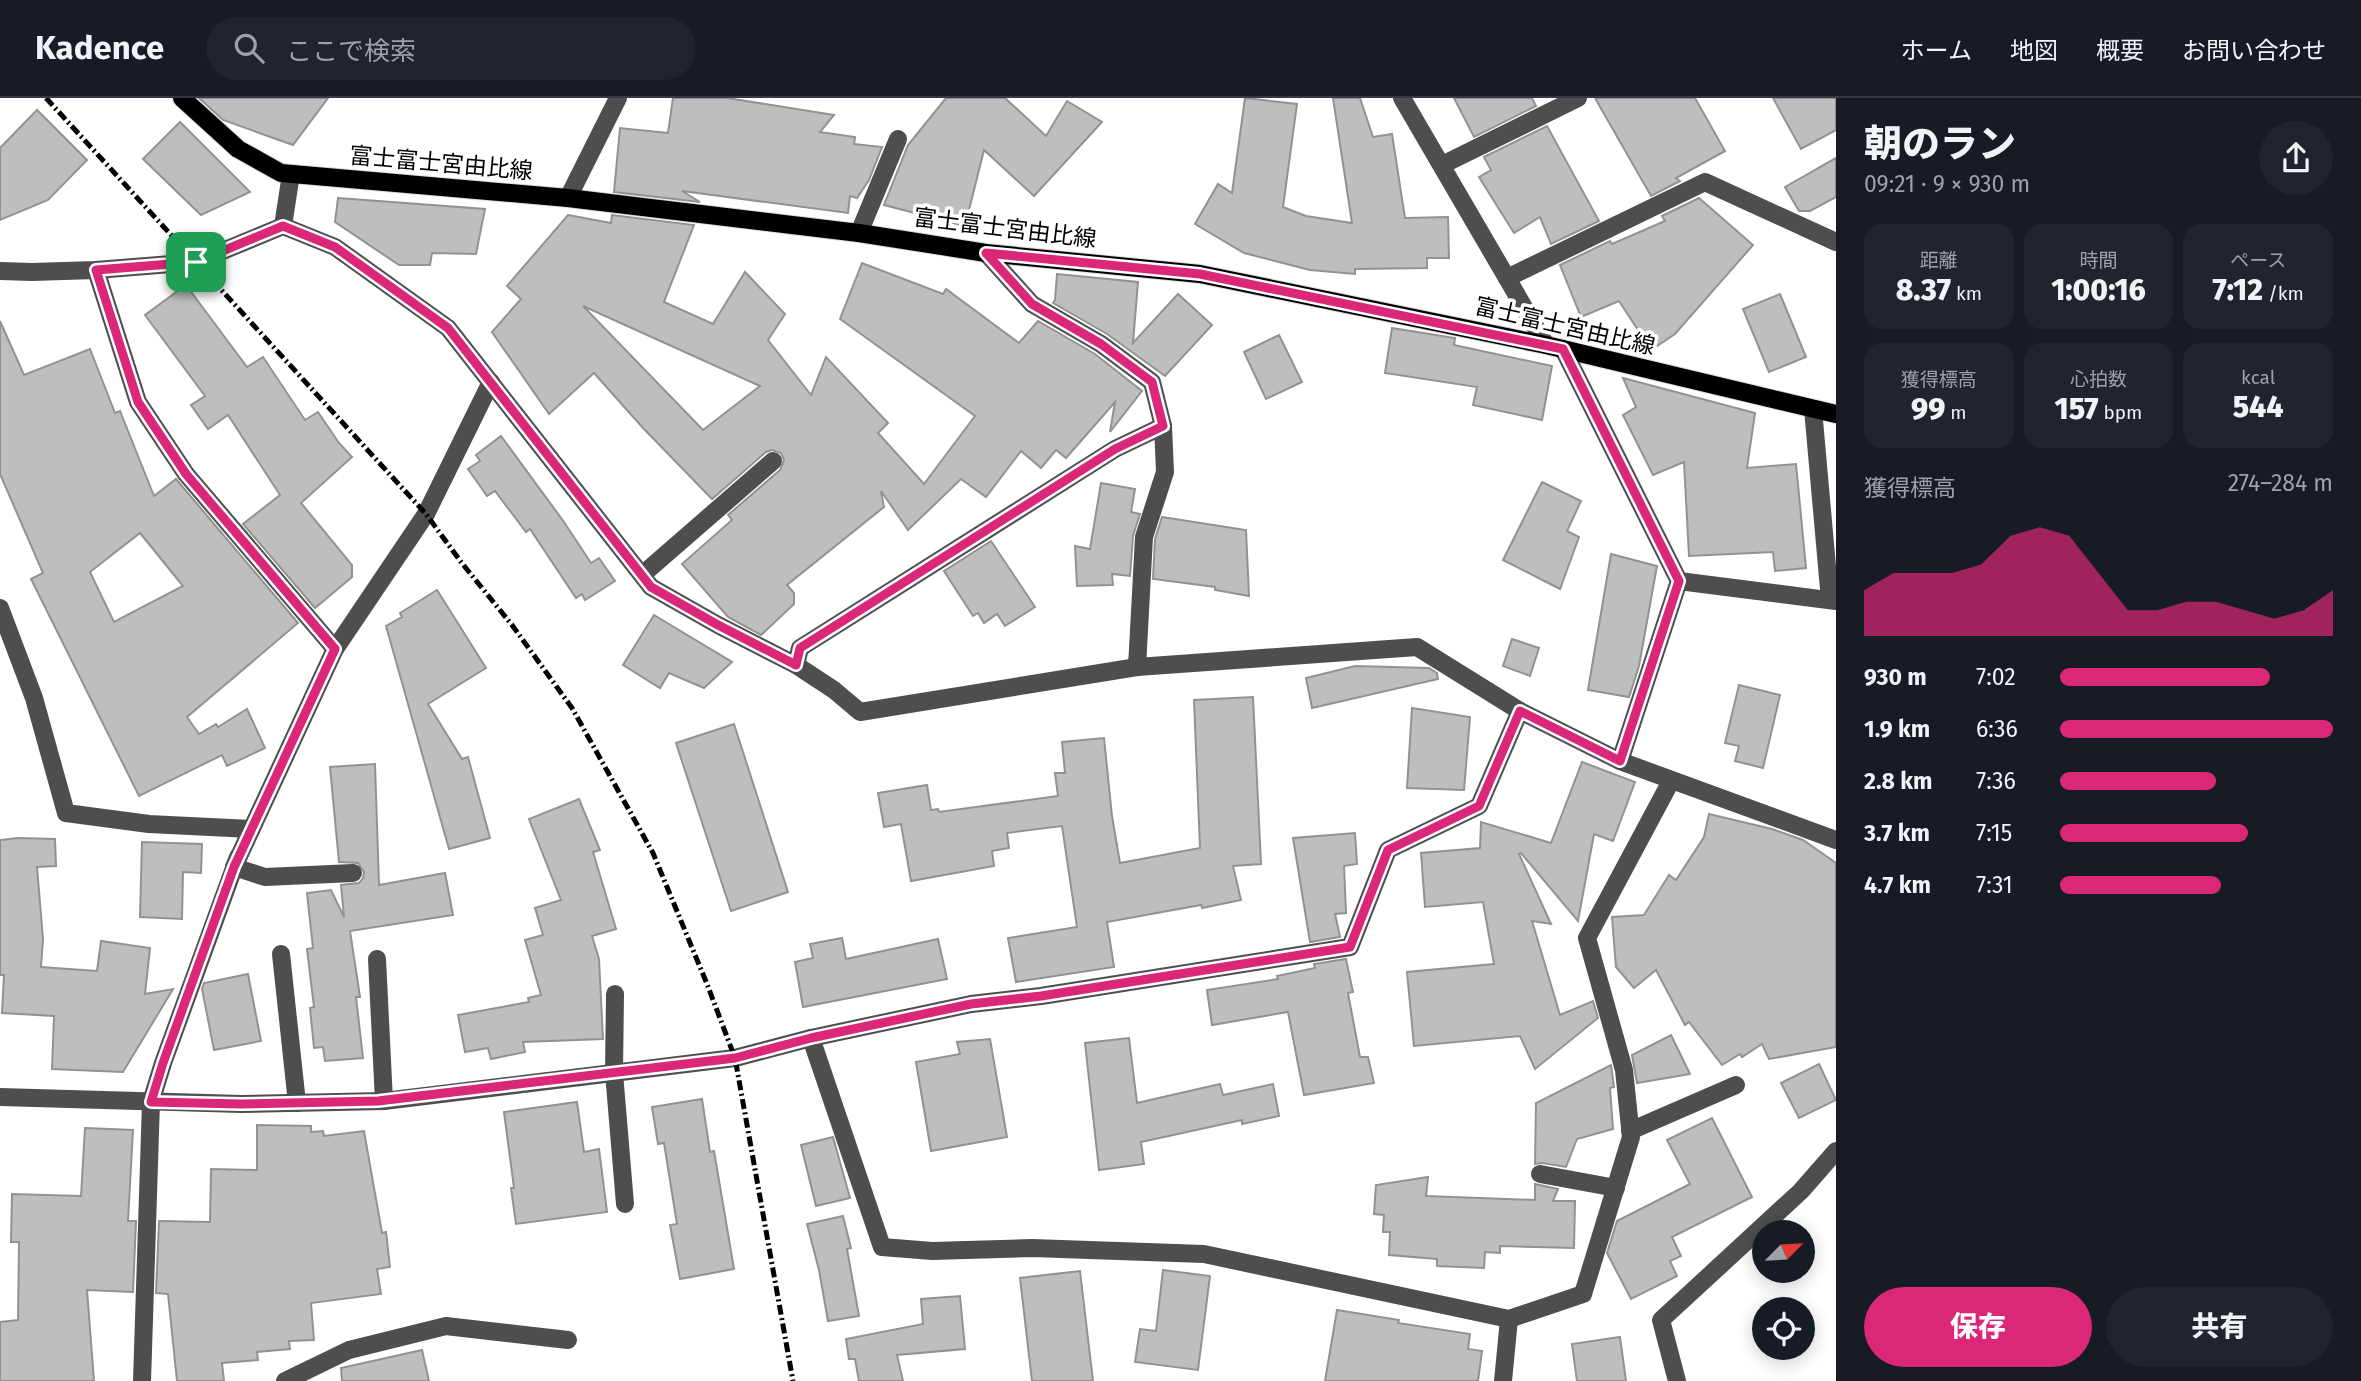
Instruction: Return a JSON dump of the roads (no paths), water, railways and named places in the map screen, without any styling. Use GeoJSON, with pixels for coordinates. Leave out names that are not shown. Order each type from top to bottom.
{"type":"FeatureCollection","features":[{"type":"Feature","properties":{"kind":"main road","name":"富士富士宮由比線"},"geometry":{"type":"LineString","coordinates":[[182,98],[237,149],[281,173],[568,198],[859,233],[986,253],[1200,274],[1554,347],[1836,414]]}},
{"type":"Feature","properties":{"kind":"street"},"geometry":{"type":"LineString","coordinates":[[568,198],[618,98]]}},
{"type":"Feature","properties":{"kind":"street"},"geometry":{"type":"LineString","coordinates":[[1402,98],[1507,278],[1554,347],[1679,581],[1620,761]]}},
{"type":"Feature","properties":{"kind":"street"},"geometry":{"type":"LineString","coordinates":[[1442,165],[1578,98]]}},
{"type":"Feature","properties":{"kind":"street"},"geometry":{"type":"LineString","coordinates":[[859,233],[898,139]]}},
{"type":"Feature","properties":{"kind":"street"},"geometry":{"type":"LineString","coordinates":[[283,226],[291,174]]}},
{"type":"Feature","properties":{"kind":"street"},"geometry":{"type":"LineString","coordinates":[[1507,278],[1705,182],[1836,242]]}},
{"type":"Feature","properties":{"kind":"street"},"geometry":{"type":"LineString","coordinates":[[0,271],[96,270],[196,262],[283,226],[335,247],[448,328],[651,587],[796,665],[835,690],[860,712],[1137,667],[1417,647],[1520,711],[1620,761],[1836,840]]}},
{"type":"Feature","properties":{"kind":"street"},"geometry":{"type":"LineString","coordinates":[[986,253],[1032,304],[1101,344],[1152,382],[1163,426],[1165,472],[1144,537],[1137,667]]}},
{"type":"Feature","properties":{"kind":"street"},"geometry":{"type":"LineString","coordinates":[[96,270],[138,402],[186,474],[335,649]]}},
{"type":"Feature","properties":{"kind":"street"},"geometry":{"type":"LineString","coordinates":[[142,1381],[151,1102],[163,1063],[234,867],[335,649],[426,514],[491,382]]}},
{"type":"Feature","properties":{"kind":"street"},"geometry":{"type":"LineString","coordinates":[[1679,581],[1833,601],[1813,409]]}},
{"type":"Feature","properties":{"kind":"street"},"geometry":{"type":"LineString","coordinates":[[796,665],[800,648],[1115,449],[1163,426]]}},
{"type":"Feature","properties":{"kind":"street"},"geometry":{"type":"LineString","coordinates":[[642,575],[774,461]]}},
{"type":"Feature","properties":{"kind":"street"},"geometry":{"type":"LineString","coordinates":[[0,608],[34,698],[66,813],[149,824],[251,830]]}},
{"type":"Feature","properties":{"kind":"street"},"geometry":{"type":"LineString","coordinates":[[0,1097],[151,1102],[384,1101],[735,1058],[811,1038],[971,1004],[1041,996],[1350,947],[1388,850],[1479,806],[1520,711]]}},
{"type":"Feature","properties":{"kind":"street"},"geometry":{"type":"LineString","coordinates":[[811,1038],[882,1247],[932,1251],[1032,1248],[1204,1254],[1509,1319],[1583,1294],[1616,1188],[1631,1138],[1624,1070],[1587,938],[1671,781]]}},
{"type":"Feature","properties":{"kind":"street"},"geometry":{"type":"LineString","coordinates":[[234,867],[265,877],[353,873]]}},
{"type":"Feature","properties":{"kind":"street"},"geometry":{"type":"LineString","coordinates":[[281,954],[297,1103]]}},
{"type":"Feature","properties":{"kind":"street"},"geometry":{"type":"LineString","coordinates":[[377,959],[384,1101]]}},
{"type":"Feature","properties":{"kind":"street"},"geometry":{"type":"LineString","coordinates":[[615,994],[614,1073],[625,1205]]}},
{"type":"Feature","properties":{"kind":"street"},"geometry":{"type":"LineString","coordinates":[[1630,1131],[1736,1085]]}},
{"type":"Feature","properties":{"kind":"street"},"geometry":{"type":"LineString","coordinates":[[1677,1381],[1661,1320],[1801,1191],[1836,1151]]}},
{"type":"Feature","properties":{"kind":"street"},"geometry":{"type":"LineString","coordinates":[[1539,1174],[1616,1188]]}},
{"type":"Feature","properties":{"kind":"street"},"geometry":{"type":"LineString","coordinates":[[1503,1381],[1509,1319]]}},
{"type":"Feature","properties":{"kind":"street"},"geometry":{"type":"LineString","coordinates":[[285,1381],[349,1350],[446,1326],[568,1339]]}},
{"type":"Feature","properties":{"kind":"railway"},"geometry":{"type":"LineString","coordinates":[[46,98],[426,514],[572,708],[653,853],[735,1058],[793,1381]]}}]}
